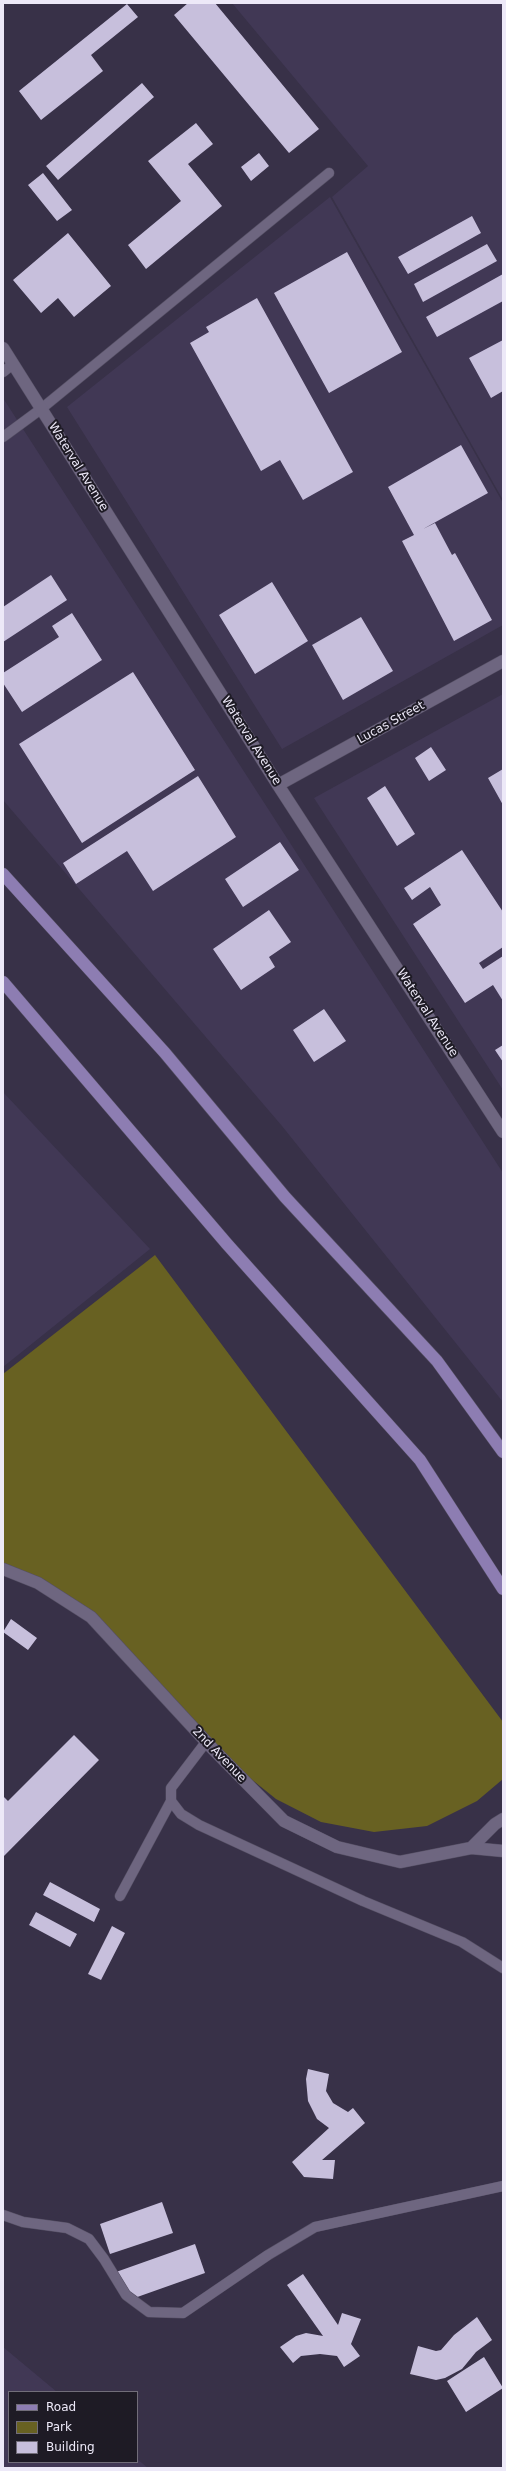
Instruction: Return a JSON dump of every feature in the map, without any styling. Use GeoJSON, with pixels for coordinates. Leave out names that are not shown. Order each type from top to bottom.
{"type":"FeatureCollection","features":[{"type":"Feature","properties":{"kind":"main road"},"geometry":{"type":"LineString","coordinates":[[3,874],[165,1053],[285,1197],[437,1361],[503,1452]]}},
{"type":"Feature","properties":{"kind":"main road"},"geometry":{"type":"LineString","coordinates":[[3,982],[227,1244],[420,1460],[503,1589]]}},
{"type":"Feature","properties":{"kind":"street","name":"Waterval Avenue"},"geometry":{"type":"LineString","coordinates":[[3,348],[278,785],[503,1132]]}},
{"type":"Feature","properties":{"kind":"street","name":"Lucas Street"},"geometry":{"type":"LineString","coordinates":[[278,785],[503,661]]}},
{"type":"Feature","properties":{"kind":"street","name":"2nd Avenue"},"geometry":{"type":"LineString","coordinates":[[3,1569],[38,1583],[91,1617],[206,1742],[284,1820],[337,1847],[400,1862],[471,1848],[503,1851]]}},
{"type":"Feature","properties":{"kind":"street"},"geometry":{"type":"LineString","coordinates":[[471,1848],[495,1824],[503,1819]]}},
{"type":"Feature","properties":{"kind":"lane"},"geometry":{"type":"LineString","coordinates":[[3,437],[41,409],[329,173]]}},
{"type":"Feature","properties":{"kind":"lane"},"geometry":{"type":"LineString","coordinates":[[3,372],[13,364]]}},
{"type":"Feature","properties":{"kind":"lane"},"geometry":{"type":"LineString","coordinates":[[120,1896],[171,1801],[171,1788],[206,1742]]}},
{"type":"Feature","properties":{"kind":"lane"},"geometry":{"type":"LineString","coordinates":[[171,1801],[181,1814],[199,1825],[363,1901],[462,1942],[503,1968]]}},
{"type":"Feature","properties":{"kind":"lane"},"geometry":{"type":"LineString","coordinates":[[3,2214],[23,2222],[67,2228],[89,2239],[104,2259],[126,2295],[149,2312],[183,2313],[268,2254],[316,2227],[436,2199],[503,2186]]}},
{"type":"Feature","properties":{"kind":"shaded area"},"geometry":{"type":"Polygon","coordinates":[[[232,3],[503,3],[503,500],[332,197],[368,166],[232,3]]]}},
{"type":"Feature","properties":{"kind":"shaded area"},"geometry":{"type":"Polygon","coordinates":[[[330,197],[503,503],[503,625],[282,749],[67,407],[330,197]]]}},
{"type":"Feature","properties":{"kind":"shaded area"},"geometry":{"type":"Polygon","coordinates":[[[3,398],[503,1173],[503,1402],[282,1126],[3,800],[3,398]]]}},
{"type":"Feature","properties":{"kind":"shaded area"},"geometry":{"type":"Polygon","coordinates":[[[503,694],[503,1090],[314,798],[503,694]]]}},
{"type":"Feature","properties":{"kind":"shaded area"},"geometry":{"type":"Polygon","coordinates":[[[3,1092],[150,1249],[3,1367],[3,1092]]]}},
{"type":"Feature","properties":{"kind":"shaded area"},"geometry":{"type":"Polygon","coordinates":[[[3,2347],[56,2391],[8,2391],[8,2463],[138,2463],[138,2460],[148,2468],[3,2468],[3,2347]]]}},
{"type":"Feature","properties":{"kind":"green space"},"geometry":{"type":"Polygon","coordinates":[[[155,1255],[503,1722],[503,1779],[477,1801],[427,1826],[374,1832],[321,1822],[276,1799],[240,1770],[66,1598],[3,1564],[3,1374],[155,1255]]]}},
{"type":"Feature","properties":{"kind":"building"},"geometry":{"type":"Polygon","coordinates":[[[188,3],[215,3],[319,129],[289,153],[174,15],[188,3]]]}},
{"type":"Feature","properties":{"kind":"building"},"geometry":{"type":"Polygon","coordinates":[[[127,4],[138,17],[91,55],[103,71],[41,120],[19,91],[127,4]]]}},
{"type":"Feature","properties":{"kind":"building"},"geometry":{"type":"Polygon","coordinates":[[[142,83],[154,97],[58,180],[46,166],[142,83]]]}},
{"type":"Feature","properties":{"kind":"building"},"geometry":{"type":"Polygon","coordinates":[[[196,123],[213,144],[188,164],[222,206],[146,269],[128,245],[181,201],[148,161],[196,123]]]}},
{"type":"Feature","properties":{"kind":"building"},"geometry":{"type":"Polygon","coordinates":[[[259,153],[269,166],[251,181],[241,167],[259,153]]]}},
{"type":"Feature","properties":{"kind":"building"},"geometry":{"type":"Polygon","coordinates":[[[43,173],[72,210],[57,221],[28,185],[43,173]]]}},
{"type":"Feature","properties":{"kind":"building"},"geometry":{"type":"Polygon","coordinates":[[[472,216],[481,233],[408,274],[398,257],[472,216]]]}},
{"type":"Feature","properties":{"kind":"building"},"geometry":{"type":"Polygon","coordinates":[[[68,233],[111,286],[74,317],[58,298],[41,313],[13,280],[68,233]]]}},
{"type":"Feature","properties":{"kind":"building"},"geometry":{"type":"Polygon","coordinates":[[[487,244],[497,261],[423,302],[414,284],[487,244]]]}},
{"type":"Feature","properties":{"kind":"building"},"geometry":{"type":"Polygon","coordinates":[[[347,252],[402,352],[329,393],[274,293],[347,252]]]}},
{"type":"Feature","properties":{"kind":"building"},"geometry":{"type":"Polygon","coordinates":[[[503,274],[503,301],[437,337],[426,317],[503,274]]]}},
{"type":"Feature","properties":{"kind":"building"},"geometry":{"type":"Polygon","coordinates":[[[257,298],[353,472],[303,500],[280,460],[261,471],[190,343],[209,332],[206,327],[257,298]]]}},
{"type":"Feature","properties":{"kind":"building"},"geometry":{"type":"Polygon","coordinates":[[[503,340],[503,391],[491,398],[469,358],[503,340]]]}},
{"type":"Feature","properties":{"kind":"building"},"geometry":{"type":"Polygon","coordinates":[[[461,445],[488,493],[423,529],[435,523],[452,555],[455,553],[492,620],[454,641],[402,541],[414,535],[388,487],[461,445]]]}},
{"type":"Feature","properties":{"kind":"building"},"geometry":{"type":"Polygon","coordinates":[[[51,575],[67,600],[3,642],[3,607],[51,575]]]}},
{"type":"Feature","properties":{"kind":"building"},"geometry":{"type":"Polygon","coordinates":[[[272,582],[308,641],[255,674],[219,615],[272,582]]]}},
{"type":"Feature","properties":{"kind":"building"},"geometry":{"type":"Polygon","coordinates":[[[72,613],[102,660],[22,712],[3,683],[3,673],[59,637],[52,626],[72,613]]]}},
{"type":"Feature","properties":{"kind":"building"},"geometry":{"type":"Polygon","coordinates":[[[361,617],[393,671],[343,700],[312,645],[361,617]]]}},
{"type":"Feature","properties":{"kind":"building"},"geometry":{"type":"Polygon","coordinates":[[[133,672],[195,770],[82,843],[19,744],[133,672]]]}},
{"type":"Feature","properties":{"kind":"building"},"geometry":{"type":"Polygon","coordinates":[[[431,747],[446,770],[429,781],[415,758],[431,747]]]}},
{"type":"Feature","properties":{"kind":"building"},"geometry":{"type":"Polygon","coordinates":[[[503,769],[503,805],[488,778],[503,769]]]}},
{"type":"Feature","properties":{"kind":"building"},"geometry":{"type":"Polygon","coordinates":[[[198,776],[236,837],[153,891],[127,851],[76,884],[63,863],[198,776]]]}},
{"type":"Feature","properties":{"kind":"building"},"geometry":{"type":"Polygon","coordinates":[[[385,786],[415,834],[397,846],[367,798],[385,786]]]}},
{"type":"Feature","properties":{"kind":"building"},"geometry":{"type":"Polygon","coordinates":[[[280,842],[299,870],[243,907],[225,879],[280,842]]]}},
{"type":"Feature","properties":{"kind":"building"},"geometry":{"type":"Polygon","coordinates":[[[462,850],[503,912],[503,947],[479,963],[483,969],[503,956],[503,1001],[493,985],[465,1003],[413,924],[441,905],[430,887],[412,900],[404,888],[462,850]]]}},
{"type":"Feature","properties":{"kind":"building"},"geometry":{"type":"Polygon","coordinates":[[[269,910],[291,942],[269,957],[275,967],[241,990],[213,949],[269,910]]]}},
{"type":"Feature","properties":{"kind":"building"},"geometry":{"type":"Polygon","coordinates":[[[324,1009],[346,1041],[314,1062],[293,1030],[324,1009]]]}},
{"type":"Feature","properties":{"kind":"building"},"geometry":{"type":"Polygon","coordinates":[[[503,1045],[503,1062],[495,1050],[503,1045]]]}},
{"type":"Feature","properties":{"kind":"building"},"geometry":{"type":"Polygon","coordinates":[[[11,1619],[37,1638],[28,1650],[3,1632],[11,1619]]]}},
{"type":"Feature","properties":{"kind":"building"},"geometry":{"type":"Polygon","coordinates":[[[74,1735],[99,1760],[3,1857],[3,1796],[8,1801],[74,1735]]]}},
{"type":"Feature","properties":{"kind":"building"},"geometry":{"type":"Polygon","coordinates":[[[50,1882],[100,1909],[94,1922],[43,1895],[50,1882]]]}},
{"type":"Feature","properties":{"kind":"building"},"geometry":{"type":"Polygon","coordinates":[[[36,1912],[77,1934],[70,1947],[29,1925],[36,1912]]]}},
{"type":"Feature","properties":{"kind":"building"},"geometry":{"type":"Polygon","coordinates":[[[112,1926],[125,1933],[101,1980],[88,1974],[112,1926]]]}},
{"type":"Feature","properties":{"kind":"building"},"geometry":{"type":"Polygon","coordinates":[[[308,2069],[329,2074],[326,2091],[333,2103],[348,2112],[353,2108],[365,2123],[322,2160],[335,2160],[333,2179],[304,2177],[292,2162],[329,2128],[317,2119],[308,2101],[306,2079],[308,2069]]]}},
{"type":"Feature","properties":{"kind":"building"},"geometry":{"type":"Polygon","coordinates":[[[162,2202],[173,2233],[110,2254],[100,2224],[162,2202]]]}},
{"type":"Feature","properties":{"kind":"building"},"geometry":{"type":"Polygon","coordinates":[[[195,2244],[205,2273],[126,2301],[116,2272],[195,2244]]]}},
{"type":"Feature","properties":{"kind":"building"},"geometry":{"type":"Polygon","coordinates":[[[303,2274],[338,2325],[342,2313],[361,2319],[351,2344],[360,2356],[344,2367],[337,2356],[320,2354],[301,2356],[293,2363],[280,2347],[296,2336],[306,2333],[323,2336],[287,2285],[303,2274]]]}},
{"type":"Feature","properties":{"kind":"building"},"geometry":{"type":"Polygon","coordinates":[[[477,2317],[492,2340],[476,2352],[462,2369],[445,2378],[436,2380],[410,2374],[418,2346],[436,2351],[441,2350],[454,2335],[477,2317]]]}},
{"type":"Feature","properties":{"kind":"building"},"geometry":{"type":"Polygon","coordinates":[[[484,2357],[503,2388],[466,2412],[447,2381],[484,2357]]]}}]}
